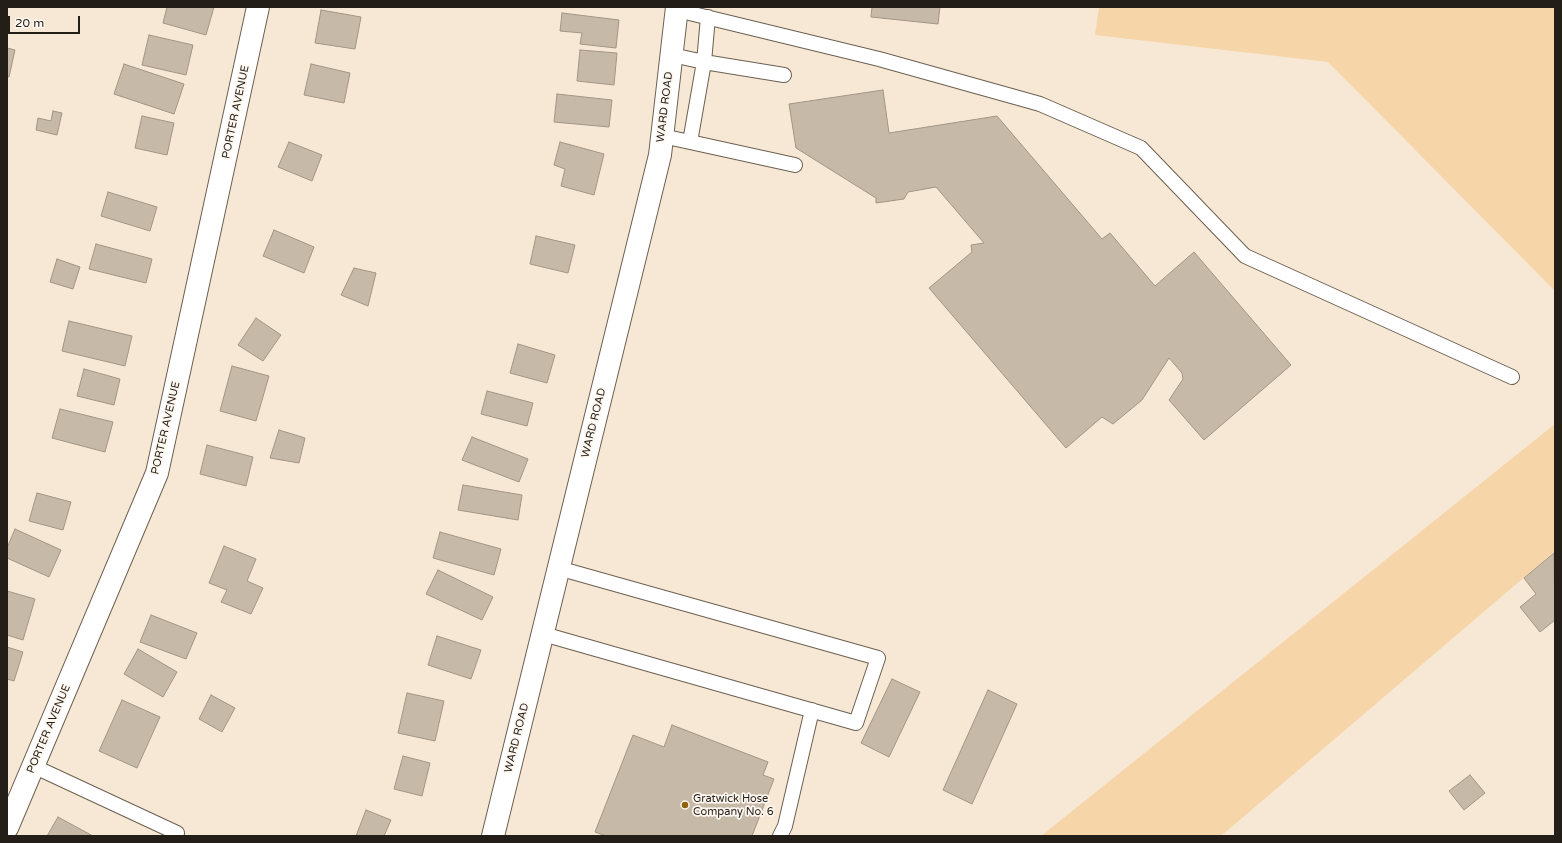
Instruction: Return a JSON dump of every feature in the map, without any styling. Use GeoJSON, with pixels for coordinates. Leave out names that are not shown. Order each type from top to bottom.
{"type":"FeatureCollection","features":[{"type":"Feature","properties":{"kind":"street","name":"PORTER AVENUE"},"geometry":{"type":"LineString","coordinates":[[7,828],[157,472],[258,7]]}},
{"type":"Feature","properties":{"kind":"street","name":"WARD ROAD"},"geometry":{"type":"LineString","coordinates":[[493,836],[660,155],[677,8]]}},
{"type":"Feature","properties":{"kind":"lane"},"geometry":{"type":"LineString","coordinates":[[677,8],[879,59],[1040,104],[1141,148],[1245,256],[1512,377]]}},
{"type":"Feature","properties":{"kind":"lane"},"geometry":{"type":"LineString","coordinates":[[690,142],[704,62],[708,17]]}},
{"type":"Feature","properties":{"kind":"lane"},"geometry":{"type":"LineString","coordinates":[[672,55],[704,62],[784,75]]}},
{"type":"Feature","properties":{"kind":"lane"},"geometry":{"type":"LineString","coordinates":[[662,136],[795,165]]}},
{"type":"Feature","properties":{"kind":"lane"},"geometry":{"type":"LineString","coordinates":[[543,634],[856,723],[878,658],[558,568]]}},
{"type":"Feature","properties":{"kind":"lane"},"geometry":{"type":"LineString","coordinates":[[780,836],[785,826],[812,710]]}},
{"type":"Feature","properties":{"kind":"lane"},"geometry":{"type":"LineString","coordinates":[[33,766],[177,832]]}},
{"type":"Feature","properties":{"kind":"shaded area"},"geometry":{"type":"Polygon","coordinates":[[[1099,7],[1555,7],[1555,291],[1328,62],[1095,35],[1099,7]]]}},
{"type":"Feature","properties":{"kind":"shaded area"},"geometry":{"type":"Polygon","coordinates":[[[1555,424],[1555,551],[1221,836],[1041,836],[1555,424]]]}},
{"type":"Feature","properties":{"kind":"building"},"geometry":{"type":"Polygon","coordinates":[[[167,7],[214,7],[206,35],[163,23],[167,7]]]}},
{"type":"Feature","properties":{"kind":"building"},"geometry":{"type":"Polygon","coordinates":[[[872,7],[940,7],[938,24],[871,17],[872,7]]]}},
{"type":"Feature","properties":{"kind":"building"},"geometry":{"type":"Polygon","coordinates":[[[321,10],[361,17],[355,49],[315,43],[321,10]]]}},
{"type":"Feature","properties":{"kind":"building"},"geometry":{"type":"Polygon","coordinates":[[[562,13],[619,20],[616,48],[580,44],[582,33],[560,31],[562,13]]]}},
{"type":"Feature","properties":{"kind":"building"},"geometry":{"type":"Polygon","coordinates":[[[149,35],[193,45],[186,75],[142,65],[149,35]]]}},
{"type":"Feature","properties":{"kind":"building"},"geometry":{"type":"Polygon","coordinates":[[[7,48],[15,50],[9,77],[7,76],[7,48]]]}},
{"type":"Feature","properties":{"kind":"building"},"geometry":{"type":"Polygon","coordinates":[[[580,50],[617,53],[614,85],[577,81],[580,50]]]}},
{"type":"Feature","properties":{"kind":"building"},"geometry":{"type":"Polygon","coordinates":[[[124,64],[184,84],[174,114],[114,94],[124,64]]]}},
{"type":"Feature","properties":{"kind":"building"},"geometry":{"type":"Polygon","coordinates":[[[311,64],[350,73],[344,103],[304,95],[311,64]]]}},
{"type":"Feature","properties":{"kind":"building"},"geometry":{"type":"Polygon","coordinates":[[[883,90],[889,133],[997,116],[1102,239],[1110,233],[1155,286],[1194,252],[1291,365],[1204,440],[1169,400],[1183,379],[1182,373],[1169,358],[1142,400],[1113,424],[1102,417],[1066,448],[929,288],[972,252],[971,245],[984,243],[936,187],[908,192],[904,199],[876,203],[876,198],[796,148],[789,104],[883,90]]]}},
{"type":"Feature","properties":{"kind":"building"},"geometry":{"type":"Polygon","coordinates":[[[557,94],[612,100],[609,127],[554,122],[557,94]]]}},
{"type":"Feature","properties":{"kind":"building"},"geometry":{"type":"Polygon","coordinates":[[[53,111],[62,113],[57,135],[36,130],[38,118],[51,121],[53,111]]]}},
{"type":"Feature","properties":{"kind":"building"},"geometry":{"type":"Polygon","coordinates":[[[142,116],[174,123],[167,155],[135,148],[142,116]]]}},
{"type":"Feature","properties":{"kind":"building"},"geometry":{"type":"Polygon","coordinates":[[[289,142],[322,155],[312,181],[278,167],[289,142]]]}},
{"type":"Feature","properties":{"kind":"building"},"geometry":{"type":"Polygon","coordinates":[[[560,142],[604,154],[594,195],[561,186],[565,169],[554,165],[560,142]]]}},
{"type":"Feature","properties":{"kind":"building"},"geometry":{"type":"Polygon","coordinates":[[[108,192],[157,207],[150,231],[101,216],[108,192]]]}},
{"type":"Feature","properties":{"kind":"building"},"geometry":{"type":"Polygon","coordinates":[[[274,230],[314,247],[304,273],[263,256],[274,230]]]}},
{"type":"Feature","properties":{"kind":"building"},"geometry":{"type":"Polygon","coordinates":[[[536,236],[575,245],[568,273],[530,264],[536,236]]]}},
{"type":"Feature","properties":{"kind":"building"},"geometry":{"type":"Polygon","coordinates":[[[96,244],[152,259],[146,283],[89,269],[96,244]]]}},
{"type":"Feature","properties":{"kind":"building"},"geometry":{"type":"Polygon","coordinates":[[[57,259],[80,267],[73,289],[50,282],[57,259]]]}},
{"type":"Feature","properties":{"kind":"building"},"geometry":{"type":"Polygon","coordinates":[[[354,268],[376,273],[368,306],[341,295],[354,268]]]}},
{"type":"Feature","properties":{"kind":"building"},"geometry":{"type":"Polygon","coordinates":[[[256,318],[281,335],[263,361],[238,345],[256,318]]]}},
{"type":"Feature","properties":{"kind":"building"},"geometry":{"type":"Polygon","coordinates":[[[69,321],[132,336],[125,366],[62,351],[69,321]]]}},
{"type":"Feature","properties":{"kind":"building"},"geometry":{"type":"Polygon","coordinates":[[[518,344],[555,355],[547,383],[510,373],[518,344]]]}},
{"type":"Feature","properties":{"kind":"building"},"geometry":{"type":"Polygon","coordinates":[[[232,366],[269,376],[256,421],[220,411],[232,366]]]}},
{"type":"Feature","properties":{"kind":"building"},"geometry":{"type":"Polygon","coordinates":[[[84,369],[120,379],[114,405],[77,396],[84,369]]]}},
{"type":"Feature","properties":{"kind":"building"},"geometry":{"type":"Polygon","coordinates":[[[487,391],[533,403],[527,426],[481,414],[487,391]]]}},
{"type":"Feature","properties":{"kind":"building"},"geometry":{"type":"Polygon","coordinates":[[[60,409],[113,422],[105,452],[52,438],[60,409]]]}},
{"type":"Feature","properties":{"kind":"building"},"geometry":{"type":"Polygon","coordinates":[[[279,430],[305,438],[299,463],[270,458],[279,430]]]}},
{"type":"Feature","properties":{"kind":"building"},"geometry":{"type":"Polygon","coordinates":[[[472,437],[528,459],[519,482],[462,460],[472,437]]]}},
{"type":"Feature","properties":{"kind":"building"},"geometry":{"type":"Polygon","coordinates":[[[207,445],[253,457],[246,486],[200,474],[207,445]]]}},
{"type":"Feature","properties":{"kind":"building"},"geometry":{"type":"Polygon","coordinates":[[[463,485],[522,495],[518,520],[458,510],[463,485]]]}},
{"type":"Feature","properties":{"kind":"building"},"geometry":{"type":"Polygon","coordinates":[[[37,493],[71,502],[63,530],[29,521],[37,493]]]}},
{"type":"Feature","properties":{"kind":"building"},"geometry":{"type":"Polygon","coordinates":[[[15,529],[61,550],[49,577],[7,558],[7,548],[15,529]]]}},
{"type":"Feature","properties":{"kind":"building"},"geometry":{"type":"Polygon","coordinates":[[[440,532],[501,549],[494,575],[433,558],[440,532]]]}},
{"type":"Feature","properties":{"kind":"building"},"geometry":{"type":"Polygon","coordinates":[[[224,546],[256,559],[247,581],[263,588],[251,614],[221,602],[227,590],[209,583],[224,546]]]}},
{"type":"Feature","properties":{"kind":"building"},"geometry":{"type":"Polygon","coordinates":[[[1554,553],[1555,620],[1540,632],[1520,607],[1536,594],[1524,578],[1554,553]]]}},
{"type":"Feature","properties":{"kind":"building"},"geometry":{"type":"Polygon","coordinates":[[[438,570],[493,597],[482,620],[426,594],[438,570]]]}},
{"type":"Feature","properties":{"kind":"building"},"geometry":{"type":"Polygon","coordinates":[[[7,591],[35,599],[23,640],[7,635],[7,591]]]}},
{"type":"Feature","properties":{"kind":"building"},"geometry":{"type":"Polygon","coordinates":[[[151,615],[197,633],[186,659],[140,642],[151,615]]]}},
{"type":"Feature","properties":{"kind":"building"},"geometry":{"type":"Polygon","coordinates":[[[437,636],[481,650],[471,679],[428,665],[437,636]]]}},
{"type":"Feature","properties":{"kind":"building"},"geometry":{"type":"Polygon","coordinates":[[[7,647],[23,652],[14,681],[7,679],[7,647]]]}},
{"type":"Feature","properties":{"kind":"building"},"geometry":{"type":"Polygon","coordinates":[[[138,649],[177,672],[163,697],[124,674],[138,649]]]}},
{"type":"Feature","properties":{"kind":"building"},"geometry":{"type":"Polygon","coordinates":[[[892,679],[920,692],[889,757],[861,743],[892,679]]]}},
{"type":"Feature","properties":{"kind":"building"},"geometry":{"type":"Polygon","coordinates":[[[988,690],[1017,704],[972,804],[943,790],[988,690]]]}},
{"type":"Feature","properties":{"kind":"building"},"geometry":{"type":"Polygon","coordinates":[[[407,693],[444,701],[435,741],[398,733],[407,693]]]}},
{"type":"Feature","properties":{"kind":"building"},"geometry":{"type":"Polygon","coordinates":[[[211,695],[235,708],[222,732],[199,719],[211,695]]]}},
{"type":"Feature","properties":{"kind":"building"},"geometry":{"type":"Polygon","coordinates":[[[122,700],[160,717],[137,768],[99,751],[122,700]]]}},
{"type":"Feature","properties":{"kind":"building","name":"Gratwick Hose Company No. 6"},"geometry":{"type":"Polygon","coordinates":[[[672,725],[768,762],[763,775],[774,779],[752,836],[606,836],[595,832],[633,735],[664,747],[672,725]]]}},
{"type":"Feature","properties":{"kind":"building"},"geometry":{"type":"Polygon","coordinates":[[[403,756],[430,763],[422,796],[394,789],[403,756]]]}},
{"type":"Feature","properties":{"kind":"building"},"geometry":{"type":"Polygon","coordinates":[[[1470,775],[1485,793],[1464,810],[1449,791],[1470,775]]]}},
{"type":"Feature","properties":{"kind":"building"},"geometry":{"type":"Polygon","coordinates":[[[366,810],[391,820],[384,836],[356,836],[366,810]]]}},
{"type":"Feature","properties":{"kind":"building"},"geometry":{"type":"Polygon","coordinates":[[[58,817],[93,836],[47,836],[58,817]]]}},
{"type":"Feature","properties":{"kind":"place","name":"Gratwick Hose Company No. 6"},"geometry":{"type":"Point","coordinates":[685,805]}}]}
